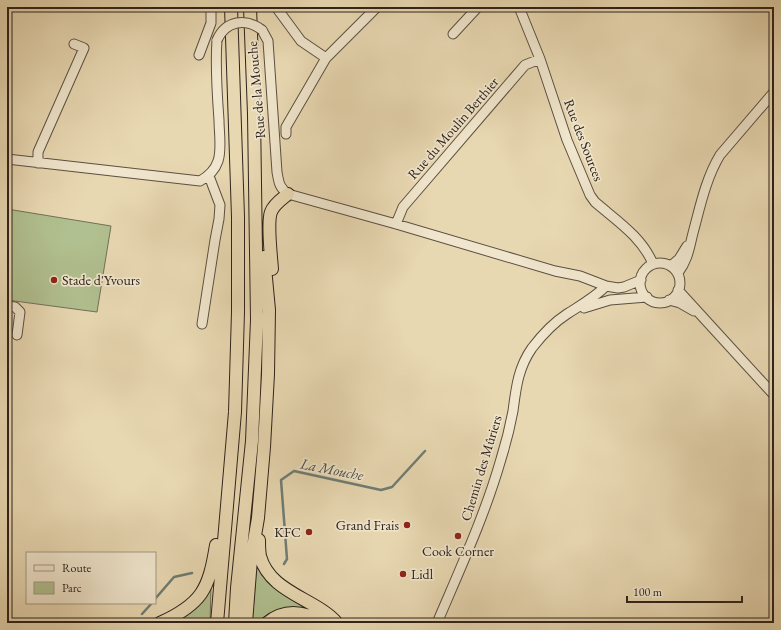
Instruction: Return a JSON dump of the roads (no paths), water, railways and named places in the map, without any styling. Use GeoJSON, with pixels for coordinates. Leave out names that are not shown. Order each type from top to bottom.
{"type":"FeatureCollection","features":[{"type":"Feature","properties":{"kind":"highway"},"geometry":{"type":"LineString","coordinates":[[217,623],[235,412],[238,312],[238,217],[231,7]]}},
{"type":"Feature","properties":{"kind":"highway"},"geometry":{"type":"LineString","coordinates":[[235,623],[252,434],[257,320],[254,114],[250,7]]}},
{"type":"Feature","properties":{"kind":"highway"},"geometry":{"type":"LineString","coordinates":[[246,623],[251,559],[258,518],[264,440],[269,310],[272,290],[269,220],[271,211],[277,203],[288,194]]}},
{"type":"Feature","properties":{"kind":"highway"},"geometry":{"type":"LineString","coordinates":[[256,226],[263,238],[269,310]]}},
{"type":"Feature","properties":{"kind":"highway"},"geometry":{"type":"LineString","coordinates":[[160,623],[174,617],[193,604],[205,589],[214,561],[220,523],[227,508]]}},
{"type":"Feature","properties":{"kind":"highway"},"geometry":{"type":"LineString","coordinates":[[258,518],[260,531],[260,555],[264,566],[270,575],[293,594],[323,610],[338,623]]}},
{"type":"Feature","properties":{"kind":"highway"},"geometry":{"type":"LineString","coordinates":[[267,623],[276,617],[288,613],[300,612],[315,617],[325,623]]}},
{"type":"Feature","properties":{"kind":"street"},"geometry":{"type":"LineString","coordinates":[[199,55],[211,23],[211,7]]}},
{"type":"Feature","properties":{"kind":"street"},"geometry":{"type":"LineString","coordinates":[[276,7],[301,41],[326,58]]}},
{"type":"Feature","properties":{"kind":"street"},"geometry":{"type":"LineString","coordinates":[[286,134],[286,127],[326,58],[368,18],[377,7]]}},
{"type":"Feature","properties":{"kind":"street"},"geometry":{"type":"LineString","coordinates":[[453,34],[478,7]]}},
{"type":"Feature","properties":{"kind":"street","name":"Rue des Sources"},"geometry":{"type":"LineString","coordinates":[[519,7],[540,59],[567,140],[590,195],[639,240],[649,254],[653,264]]}},
{"type":"Feature","properties":{"kind":"street","name":"Rue de la Mouche"},"geometry":{"type":"LineString","coordinates":[[209,176],[219,160],[220,149],[216,65],[217,40],[220,33],[230,25],[249,22],[262,30],[268,41],[277,172],[282,189],[288,194]]}},
{"type":"Feature","properties":{"kind":"street"},"geometry":{"type":"LineString","coordinates":[[38,163],[38,152],[84,48],[74,44]]}},
{"type":"Feature","properties":{"kind":"street","name":"Rue du Moulin Berthier"},"geometry":{"type":"LineString","coordinates":[[396,224],[403,207],[525,65],[540,59]]}},
{"type":"Feature","properties":{"kind":"street"},"geometry":{"type":"LineString","coordinates":[[678,273],[689,254],[692,237],[713,166],[720,155],[774,92]]}},
{"type":"Feature","properties":{"kind":"street"},"geometry":{"type":"LineString","coordinates":[[7,160],[192,181],[200,181],[209,176],[220,205],[202,324]]}},
{"type":"Feature","properties":{"kind":"street"},"geometry":{"type":"LineString","coordinates":[[288,194],[555,271],[580,276],[604,288],[620,299]]}},
{"type":"Feature","properties":{"kind":"street"},"geometry":{"type":"LineString","coordinates":[[670,266],[683,254],[692,237]]}},
{"type":"Feature","properties":{"kind":"street"},"geometry":{"type":"LineString","coordinates":[[665,263],[670,266],[678,273],[680,278],[678,290],[673,298],[660,302],[647,297],[641,286],[641,280],[645,271],[653,264],[665,263]]}},
{"type":"Feature","properties":{"kind":"street"},"geometry":{"type":"LineString","coordinates":[[604,288],[624,288],[641,280]]}},
{"type":"Feature","properties":{"kind":"street","name":"Chemin des Mûriers"},"geometry":{"type":"LineString","coordinates":[[437,623],[479,522],[490,491],[509,428],[520,371],[531,350],[554,324],[590,301],[604,288]]}},
{"type":"Feature","properties":{"kind":"street"},"geometry":{"type":"LineString","coordinates":[[678,290],[774,395]]}},
{"type":"Feature","properties":{"kind":"street","name":"Chemin des Mûriers"},"geometry":{"type":"LineString","coordinates":[[573,311],[620,299],[647,297]]}},
{"type":"Feature","properties":{"kind":"street"},"geometry":{"type":"LineString","coordinates":[[669,300],[680,303],[692,309],[705,319]]}},
{"type":"Feature","properties":{"kind":"street"},"geometry":{"type":"LineString","coordinates":[[7,306],[15,307],[20,312],[17,335]]}},
{"type":"Feature","properties":{"kind":"waterway","name":"La Mouche"},"geometry":{"type":"LineString","coordinates":[[284,564],[287,559],[281,480],[294,471],[381,490],[392,487],[425,451]]}},
{"type":"Feature","properties":{"kind":"waterway","name":"La Mouche"},"geometry":{"type":"LineString","coordinates":[[156,598],[174,577],[192,573]]}},
{"type":"Feature","properties":{"kind":"waterway","name":"La Mouche"},"geometry":{"type":"LineString","coordinates":[[142,614],[151,604]]}},
{"type":"Feature","properties":{"kind":"place","name":"Stade d'Yvours"},"geometry":{"type":"Point","coordinates":[54,280]}},
{"type":"Feature","properties":{"kind":"place","name":"Grand Frais"},"geometry":{"type":"Point","coordinates":[407,525]}},
{"type":"Feature","properties":{"kind":"place","name":"KFC"},"geometry":{"type":"Point","coordinates":[309,532]}},
{"type":"Feature","properties":{"kind":"place","name":"Cook Corner"},"geometry":{"type":"Point","coordinates":[458,536]}},
{"type":"Feature","properties":{"kind":"place","name":"Lidl"},"geometry":{"type":"Point","coordinates":[403,574]}}]}
